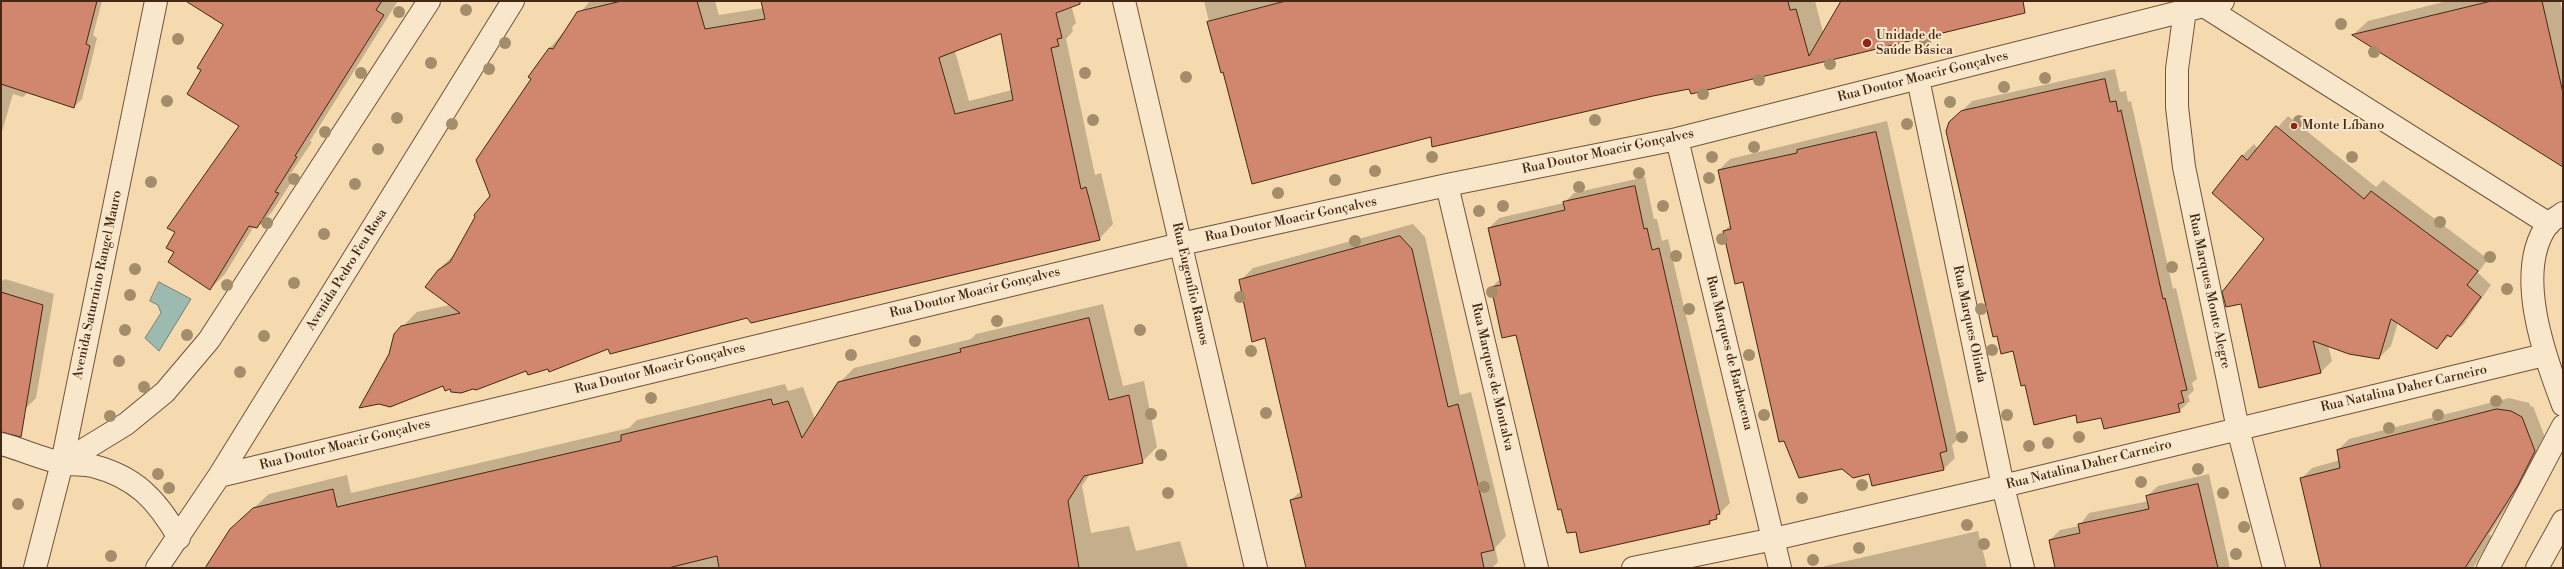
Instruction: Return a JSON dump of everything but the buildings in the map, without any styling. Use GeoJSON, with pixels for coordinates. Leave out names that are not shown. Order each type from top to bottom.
{"type":"FeatureCollection","features":[{"type":"Feature","properties":{"kind":"street","name":"Avenida Saturnino Rangel Mauro"},"geometry":{"type":"LineString","coordinates":[[34,568],[62,463],[156,1]]}},
{"type":"Feature","properties":{"kind":"street"},"geometry":{"type":"LineString","coordinates":[[62,463],[126,424],[166,392],[209,340],[429,1]]}},
{"type":"Feature","properties":{"kind":"street","name":"Avenida Pedro Feu Rosa"},"geometry":{"type":"LineString","coordinates":[[179,538],[219,476],[513,1]]}},
{"type":"Feature","properties":{"kind":"street","name":"Rua Eugenílio Ramos"},"geometry":{"type":"LineString","coordinates":[[1124,1],[1256,568]]}},
{"type":"Feature","properties":{"kind":"street"},"geometry":{"type":"LineString","coordinates":[[2202,4],[2556,219],[2540,242],[2533,268],[2534,297],[2544,355],[2563,405]]}},
{"type":"Feature","properties":{"kind":"street","name":"Rua Doutor Moacir Gonçalves"},"geometry":{"type":"LineString","coordinates":[[219,476],[1181,244],[1447,185],[1677,139],[1918,79],[2202,4]]}},
{"type":"Feature","properties":{"kind":"street","name":"Rua Marques Monte Alegre"},"geometry":{"type":"LineString","coordinates":[[2202,4],[2177,69],[2177,108],[2184,167],[2238,429],[2274,568]]}},
{"type":"Feature","properties":{"kind":"street","name":"Rua Marques Olinda"},"geometry":{"type":"LineString","coordinates":[[1918,79],[2003,486],[2023,568]]}},
{"type":"Feature","properties":{"kind":"street","name":"Rua Marques de Barbacena"},"geometry":{"type":"LineString","coordinates":[[1677,139],[1780,568]]}},
{"type":"Feature","properties":{"kind":"street","name":"Rua Marques de Montalva"},"geometry":{"type":"LineString","coordinates":[[1447,185],[1537,568]]}},
{"type":"Feature","properties":{"kind":"street","name":"Rua Natalina Daher Carneiro"},"geometry":{"type":"LineString","coordinates":[[1633,568],[1774,539],[2003,486],[2544,355]]}},
{"type":"Feature","properties":{"kind":"street"},"geometry":{"type":"LineString","coordinates":[[2488,568],[2563,426]]}},
{"type":"Feature","properties":{"kind":"street"},"geometry":{"type":"LineString","coordinates":[[1,444],[62,463],[91,466],[119,474],[144,490],[164,512],[179,538],[157,568]]}},
{"type":"Feature","properties":{"kind":"street"},"geometry":{"type":"LineString","coordinates":[[2537,568],[2563,521]]}},
{"type":"Feature","properties":{"kind":"water"},"geometry":{"type":"Polygon","coordinates":[[[159,282],[191,299],[159,351],[145,338],[161,313],[158,305],[150,301],[159,282]]]}},
{"type":"Feature","properties":{"kind":"place","name":"Unidade de Saúde Básica"},"geometry":{"type":"Point","coordinates":[1867,43]}},
{"type":"Feature","properties":{"kind":"place","name":"Monte Líbano"},"geometry":{"type":"Point","coordinates":[2294,126]}}]}
